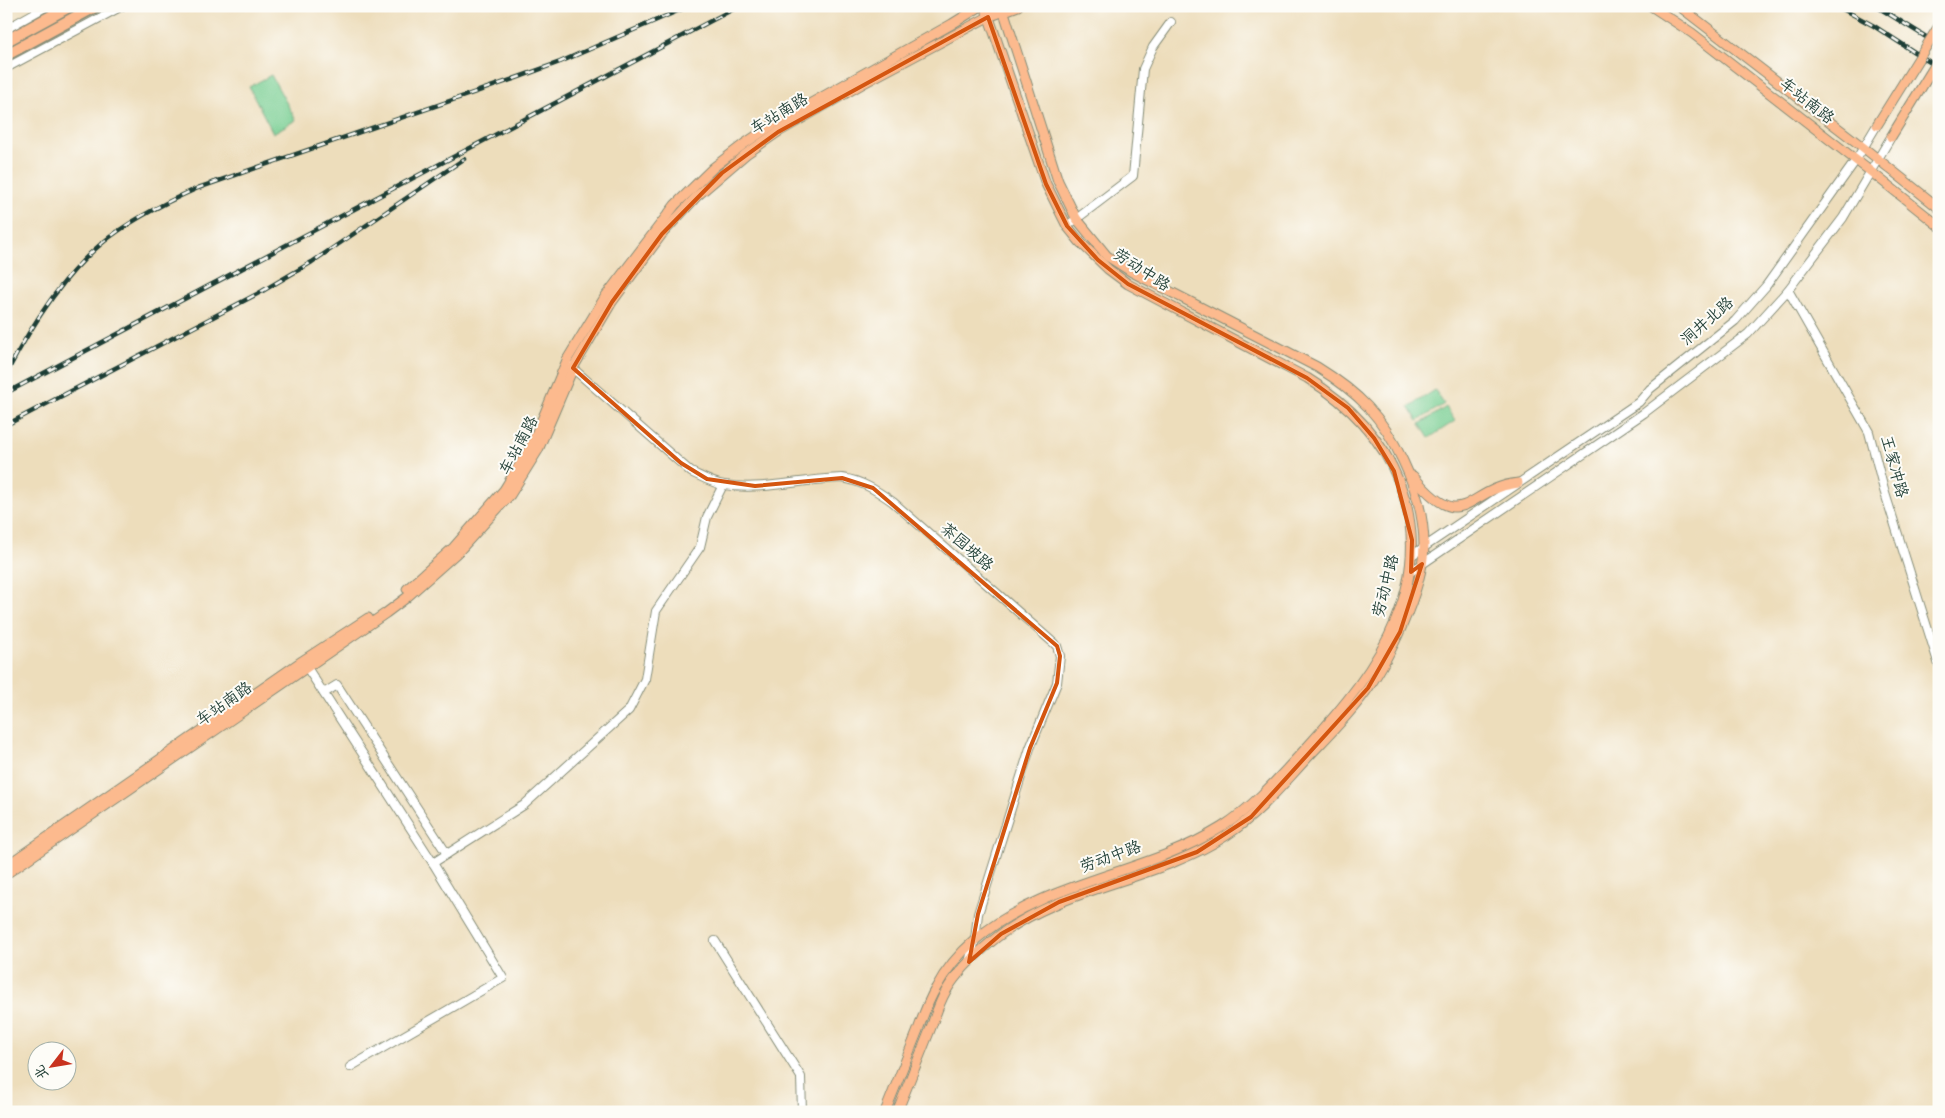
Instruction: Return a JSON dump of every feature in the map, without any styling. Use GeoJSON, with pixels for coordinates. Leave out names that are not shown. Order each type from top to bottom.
{"type":"FeatureCollection","features":[{"type":"Feature","properties":{"kind":"highway"},"geometry":{"type":"LineString","coordinates":[[6,41],[70,6]]}},
{"type":"Feature","properties":{"kind":"highway"},"geometry":{"type":"LineString","coordinates":[[6,55],[96,6]]}},
{"type":"Feature","properties":{"kind":"main road","name":"车站南路"},"geometry":{"type":"LineString","coordinates":[[6,866],[403,593],[454,547],[504,490],[531,446],[605,297],[675,205],[714,167],[774,124],[981,6]]}},
{"type":"Feature","properties":{"kind":"main road","name":"劳动中路"},"geometry":{"type":"LineString","coordinates":[[885,1112],[934,989],[954,962],[975,940],[1006,918],[1029,906],[1056,894],[1193,843],[1220,828],[1266,792],[1352,696],[1396,620],[1412,556],[1412,540],[1406,507],[1394,471],[1374,438],[1348,408],[1321,386],[1307,378],[1128,284],[1098,260],[1067,226],[1046,184],[985,6]]}},
{"type":"Feature","properties":{"kind":"main road","name":"车站南路"},"geometry":{"type":"LineString","coordinates":[[6,874],[406,598],[460,551],[510,495],[538,450],[570,365],[612,302],[680,212],[722,173],[778,132],[862,84],[1003,9],[1018,6]]}},
{"type":"Feature","properties":{"kind":"main road","name":"车站南路"},"geometry":{"type":"LineString","coordinates":[[1651,6],[1692,33],[1939,226]]}},
{"type":"Feature","properties":{"kind":"main road","name":"车站南路"},"geometry":{"type":"LineString","coordinates":[[1679,6],[1939,208]]}},
{"type":"Feature","properties":{"kind":"main road","name":"劳动中路"},"geometry":{"type":"LineString","coordinates":[[897,1112],[945,993],[969,962],[1012,926],[1034,913],[1059,902],[1164,866],[1197,852],[1227,835],[1251,818],[1338,724],[1368,688],[1400,632],[1422,564],[1424,547],[1420,508],[1413,481],[1392,438],[1379,418],[1356,396],[1335,378],[1132,272],[1108,256],[1076,218],[1058,181],[1003,9]]}},
{"type":"Feature","properties":{"kind":"main road","name":"洞井北路"},"geometry":{"type":"LineString","coordinates":[[1878,125],[1939,26]]}},
{"type":"Feature","properties":{"kind":"main road","name":"洞井北路"},"geometry":{"type":"LineString","coordinates":[[1891,137],[1939,59]]}},
{"type":"Feature","properties":{"kind":"main road"},"geometry":{"type":"LineString","coordinates":[[1406,467],[1436,501],[1454,507],[1470,504],[1502,484],[1518,482]]}},
{"type":"Feature","properties":{"kind":"street"},"geometry":{"type":"LineString","coordinates":[[6,29],[47,6]]}},
{"type":"Feature","properties":{"kind":"street"},"geometry":{"type":"LineString","coordinates":[[6,68],[122,6]]}},
{"type":"Feature","properties":{"kind":"street"},"geometry":{"type":"LineString","coordinates":[[1067,226],[1133,176],[1143,69],[1153,47],[1171,22]]}},
{"type":"Feature","properties":{"kind":"street","name":"洞井北路"},"geometry":{"type":"LineString","coordinates":[[1412,556],[1518,482],[1639,402],[1650,390],[1736,322],[1766,286],[1856,160],[1878,125]]}},
{"type":"Feature","properties":{"kind":"street","name":"洞井北路"},"geometry":{"type":"LineString","coordinates":[[1409,573],[1675,391],[1748,334],[1788,290],[1843,218],[1891,137]]}},
{"type":"Feature","properties":{"kind":"street","name":"王家冲路"},"geometry":{"type":"LineString","coordinates":[[1788,290],[1869,432],[1884,490],[1939,665]]}},
{"type":"Feature","properties":{"kind":"street","name":"茶园坡路"},"geometry":{"type":"LineString","coordinates":[[570,365],[692,472],[723,485],[755,486],[842,478],[856,480],[873,488],[893,502],[1057,646],[1060,656],[1057,683],[1030,748],[978,914],[975,940],[969,962]]}},
{"type":"Feature","properties":{"kind":"street"},"geometry":{"type":"LineString","coordinates":[[433,863],[524,805],[629,710],[645,679],[656,611],[700,547],[707,517],[723,485]]}},
{"type":"Feature","properties":{"kind":"street"},"geometry":{"type":"LineString","coordinates":[[306,666],[433,863],[502,978],[350,1067]]}},
{"type":"Feature","properties":{"kind":"street"},"geometry":{"type":"LineString","coordinates":[[324,693],[337,685],[447,854]]}},
{"type":"Feature","properties":{"kind":"street"},"geometry":{"type":"LineString","coordinates":[[715,940],[801,1077],[802,1112]]}},
{"type":"Feature","properties":{"kind":"highlighted area"},"geometry":{"type":"Polygon","coordinates":[[[988,17],[1046,184],[1067,226],[1098,260],[1128,284],[1307,378],[1348,408],[1374,438],[1394,471],[1412,540],[1411,572],[1422,564],[1400,632],[1368,688],[1251,817],[1197,852],[1059,902],[1001,934],[969,962],[978,914],[1030,748],[1057,683],[1060,656],[1057,646],[873,488],[842,478],[755,486],[707,479],[681,463],[573,368],[612,302],[662,234],[722,173],[778,132],[988,17]]]}},
{"type":"Feature","properties":{"kind":"green space"},"geometry":{"type":"Polygon","coordinates":[[[271,75],[296,120],[273,133],[249,87],[271,75]]]}},
{"type":"Feature","properties":{"kind":"green space"},"geometry":{"type":"Polygon","coordinates":[[[1435,390],[1444,404],[1418,421],[1409,407],[1435,390]]]}},
{"type":"Feature","properties":{"kind":"green space"},"geometry":{"type":"Polygon","coordinates":[[[1446,407],[1455,421],[1429,438],[1420,424],[1446,407]]]}},
{"type":"Feature","properties":{"kind":"railway"},"geometry":{"type":"LineString","coordinates":[[6,374],[36,321],[86,257],[124,227],[148,213],[198,188],[560,62],[689,6]]}},
{"type":"Feature","properties":{"kind":"railway"},"geometry":{"type":"LineString","coordinates":[[6,393],[739,6]]}},
{"type":"Feature","properties":{"kind":"railway"},"geometry":{"type":"LineString","coordinates":[[1837,6],[1874,26],[1939,68]]}},
{"type":"Feature","properties":{"kind":"railway"},"geometry":{"type":"LineString","coordinates":[[1876,6],[1939,45]]}},
{"type":"Feature","properties":{"kind":"railway"},"geometry":{"type":"LineString","coordinates":[[6,425],[259,293],[312,262],[464,159]]}}]}
